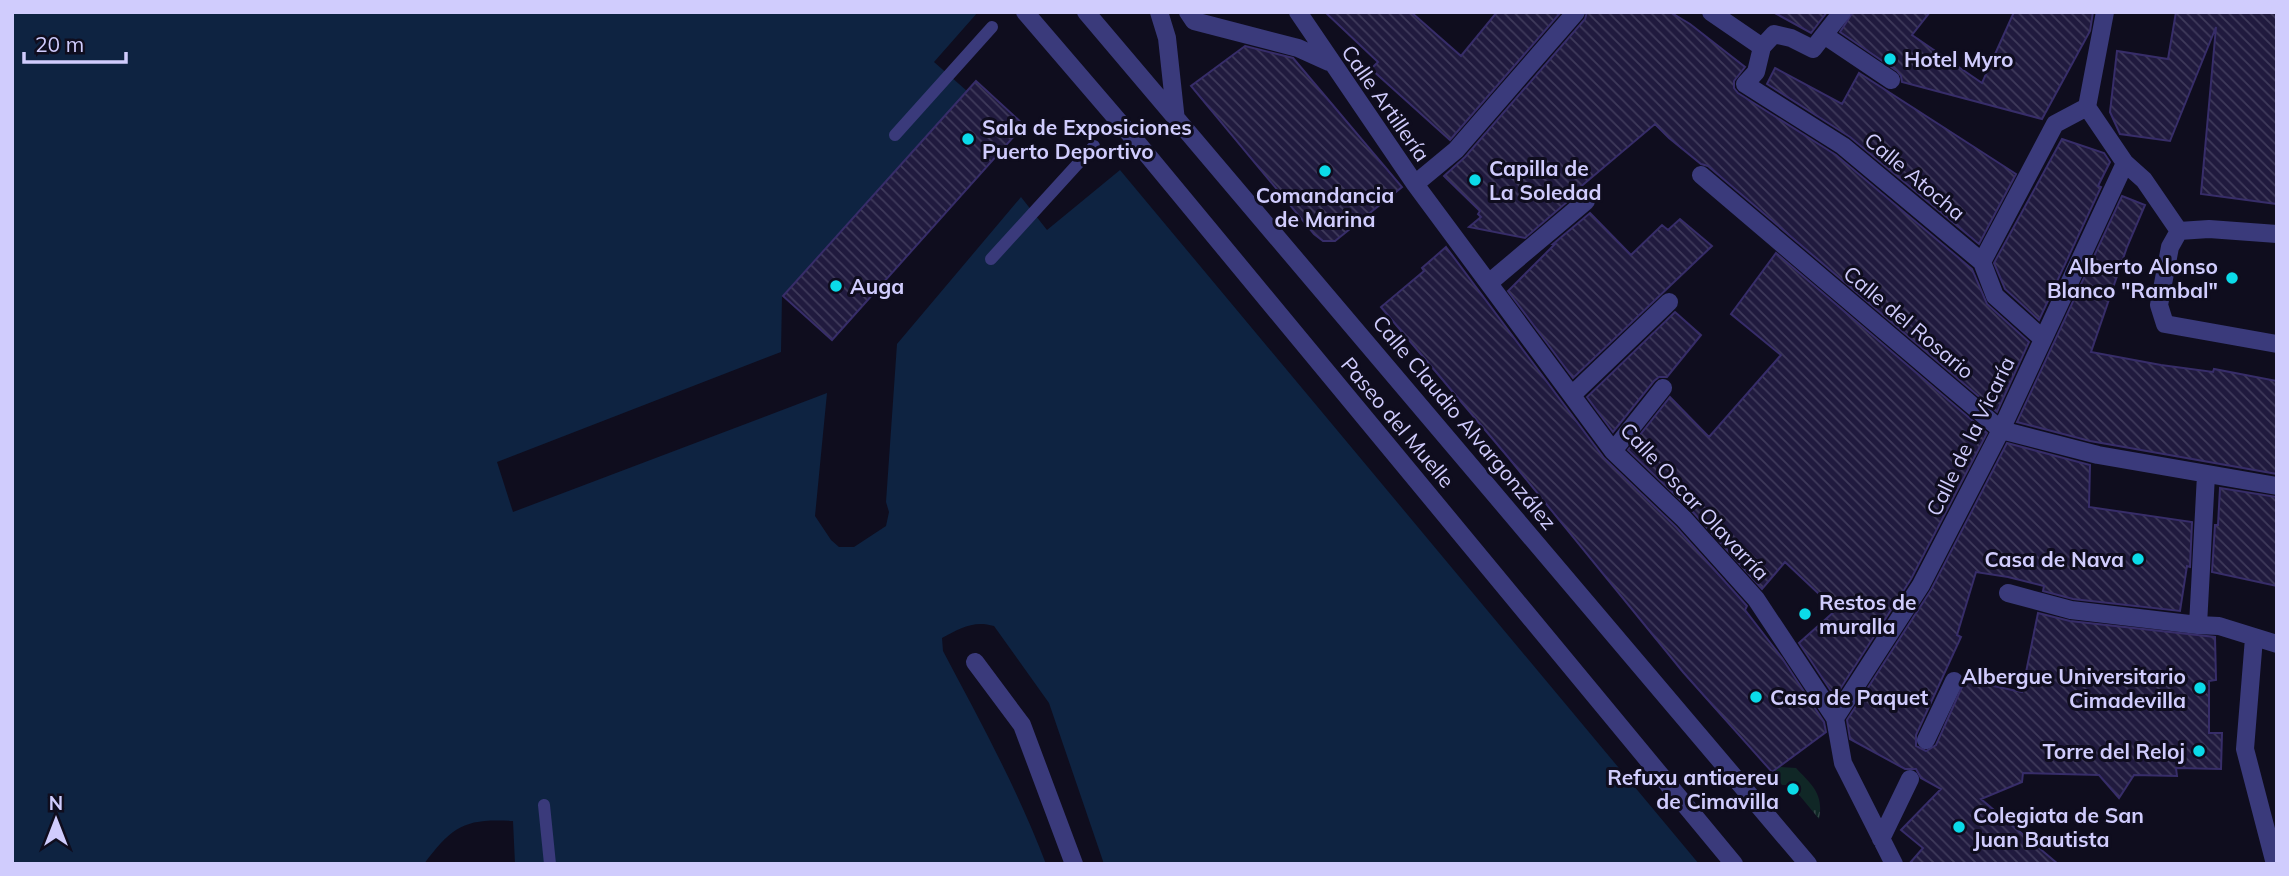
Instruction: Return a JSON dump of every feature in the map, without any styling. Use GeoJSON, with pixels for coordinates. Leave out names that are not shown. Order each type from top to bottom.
{"type":"FeatureCollection","features":[{"type":"Feature","properties":{"kind":"street","name":"Paseo del Muelle"},"geometry":{"type":"LineString","coordinates":[[1025,12],[1140,146],[1734,864]]}},
{"type":"Feature","properties":{"kind":"street","name":"Calle Claudio Alvargonzález"},"geometry":{"type":"LineString","coordinates":[[1086,12],[1808,864]]}},
{"type":"Feature","properties":{"kind":"street"},"geometry":{"type":"LineString","coordinates":[[1159,12],[1167,38],[1176,121]]}},
{"type":"Feature","properties":{"kind":"street"},"geometry":{"type":"LineString","coordinates":[[1188,12],[1194,21],[1298,48],[1329,62]]}},
{"type":"Feature","properties":{"kind":"street","name":"Calle Artillería"},"geometry":{"type":"LineString","coordinates":[[1298,12],[1329,62],[1415,184]]}},
{"type":"Feature","properties":{"kind":"street"},"geometry":{"type":"LineString","coordinates":[[1415,184],[1456,150],[1576,12]]}},
{"type":"Feature","properties":{"kind":"street"},"geometry":{"type":"LineString","coordinates":[[1711,12],[1762,47],[1774,34],[1791,38],[1813,49],[1842,12]]}},
{"type":"Feature","properties":{"kind":"street"},"geometry":{"type":"LineString","coordinates":[[2105,12],[2087,107],[2125,163],[2144,180],[2179,232]]}},
{"type":"Feature","properties":{"kind":"street"},"geometry":{"type":"LineString","coordinates":[[1824,35],[1891,80]]}},
{"type":"Feature","properties":{"kind":"street","name":"Calle Atocha"},"geometry":{"type":"LineString","coordinates":[[1762,47],[1756,72],[1745,83],[1843,146],[1982,262],[1996,296],[2043,339]]}},
{"type":"Feature","properties":{"kind":"street"},"geometry":{"type":"LineString","coordinates":[[1982,262],[2055,124],[2087,107]]}},
{"type":"Feature","properties":{"kind":"street","name":"Calle de la Vicaría"},"geometry":{"type":"LineString","coordinates":[[1835,718],[1921,585],[2001,430],[2125,163]]}},
{"type":"Feature","properties":{"kind":"street","name":"Calle del Rosario"},"geometry":{"type":"LineString","coordinates":[[1701,175],[2001,430],[2098,455],[2277,486]]}},
{"type":"Feature","properties":{"kind":"street","name":"Calle Oscar Olavarría"},"geometry":{"type":"LineString","coordinates":[[1415,184],[1613,451],[1684,520],[1756,599],[1835,718]]}},
{"type":"Feature","properties":{"kind":"street"},"geometry":{"type":"LineString","coordinates":[[1490,282],[1586,201]]}},
{"type":"Feature","properties":{"kind":"street"},"geometry":{"type":"LineString","coordinates":[[2179,232],[2209,229],[2277,234]]}},
{"type":"Feature","properties":{"kind":"street"},"geometry":{"type":"LineString","coordinates":[[2179,232],[2170,247],[2158,305],[2165,324],[2277,344]]}},
{"type":"Feature","properties":{"kind":"street"},"geometry":{"type":"LineString","coordinates":[[1572,395],[1669,302]]}},
{"type":"Feature","properties":{"kind":"street"},"geometry":{"type":"LineString","coordinates":[[1613,451],[1663,388]]}},
{"type":"Feature","properties":{"kind":"street"},"geometry":{"type":"LineString","coordinates":[[2198,625],[2206,475]]}},
{"type":"Feature","properties":{"kind":"street"},"geometry":{"type":"LineString","coordinates":[[2008,593],[2071,610],[2219,626],[2277,644]]}},
{"type":"Feature","properties":{"kind":"street"},"geometry":{"type":"LineString","coordinates":[[2254,638],[2245,749],[2275,864]]}},
{"type":"Feature","properties":{"kind":"street"},"geometry":{"type":"LineString","coordinates":[[975,662],[1022,725],[1074,864]]}},
{"type":"Feature","properties":{"kind":"street"},"geometry":{"type":"LineString","coordinates":[[1926,740],[1954,681]]}},
{"type":"Feature","properties":{"kind":"street"},"geometry":{"type":"LineString","coordinates":[[1835,718],[1843,763],[1894,864]]}},
{"type":"Feature","properties":{"kind":"street"},"geometry":{"type":"LineString","coordinates":[[1881,839],[1910,779]]}},
{"type":"Feature","properties":{"kind":"lane"},"geometry":{"type":"LineString","coordinates":[[895,135],[992,27]]}},
{"type":"Feature","properties":{"kind":"lane"},"geometry":{"type":"LineString","coordinates":[[991,260],[1094,146]]}},
{"type":"Feature","properties":{"kind":"lane"},"geometry":{"type":"LineString","coordinates":[[544,805],[550,864]]}},
{"type":"Feature","properties":{"kind":"green space"},"geometry":{"type":"Polygon","coordinates":[[[1780,767],[1796,768],[1812,785],[1820,803],[1819,819],[1791,785],[1782,785],[1772,772],[1780,767]]]}},
{"type":"Feature","properties":{"kind":"water"},"geometry":{"type":"Polygon","coordinates":[[[12,12],[978,12],[934,62],[967,91],[782,296],[781,352],[497,462],[513,512],[827,393],[815,516],[839,547],[854,547],[886,526],[889,512],[886,502],[897,344],[1021,197],[1047,230],[1120,170],[1699,864],[1104,864],[1049,703],[994,626],[980,624],[961,628],[942,638],[943,651],[1011,783],[1046,864],[515,864],[513,821],[497,820],[461,827],[443,841],[424,864],[12,864],[12,12]]]}},
{"type":"Feature","properties":{"kind":"building"},"geometry":{"type":"Polygon","coordinates":[[[1325,12],[1411,12],[1461,56],[1497,12],[1561,12],[1450,140],[1371,69],[1378,62],[1325,12]]]}},
{"type":"Feature","properties":{"kind":"building"},"geometry":{"type":"Polygon","coordinates":[[[1587,12],[1670,12],[1690,24],[1745,67],[1734,81],[1734,88],[1738,93],[1836,155],[1972,269],[1987,304],[2029,342],[1997,412],[1655,124],[1525,238],[1469,227],[1481,217],[1478,214],[1480,211],[1444,176],[1465,157],[1585,19],[1587,12]]]}},
{"type":"Feature","properties":{"kind":"building"},"geometry":{"type":"Polygon","coordinates":[[[1773,12],[1827,12],[1811,33],[1773,12]]]}},
{"type":"Feature","properties":{"kind":"building"},"geometry":{"type":"Polygon","coordinates":[[[1853,12],[1930,12],[1912,35],[1982,83],[2014,12],[2093,12],[2090,31],[2042,119],[1902,82],[1897,71],[1840,32],[1853,12]]]}},
{"type":"Feature","properties":{"kind":"building"},"geometry":{"type":"Polygon","coordinates":[[[2176,12],[2277,12],[2277,204],[2201,194],[2216,27],[2170,141],[2120,134],[2110,112],[2117,51],[2168,59],[2176,12]]]}},
{"type":"Feature","properties":{"kind":"building","name":"Comandancia de Marina"},"geometry":{"type":"Polygon","coordinates":[[[1245,46],[1293,58],[1402,187],[1335,241],[1323,241],[1314,234],[1191,86],[1245,46]]]}},
{"type":"Feature","properties":{"kind":"building"},"geometry":{"type":"Polygon","coordinates":[[[1775,68],[1842,104],[1859,73],[2016,174],[1979,244],[1850,137],[1767,84],[1775,68]]]}},
{"type":"Feature","properties":{"kind":"building"},"geometry":{"type":"Polygon","coordinates":[[[976,81],[1024,125],[832,340],[783,296],[976,81]]]}},
{"type":"Feature","properties":{"kind":"building"},"geometry":{"type":"Polygon","coordinates":[[[2062,139],[2104,153],[2110,162],[2039,320],[2005,289],[1994,263],[2062,139]]]}},
{"type":"Feature","properties":{"kind":"building"},"geometry":{"type":"Polygon","coordinates":[[[2122,196],[2145,205],[2127,247],[2091,352],[2161,365],[2213,372],[2214,369],[2277,381],[2277,474],[2090,441],[2017,422],[2122,196]]]}},
{"type":"Feature","properties":{"kind":"building"},"geometry":{"type":"Polygon","coordinates":[[[1590,213],[1631,255],[1662,225],[1668,230],[1680,219],[1712,246],[1573,378],[1508,291],[1553,244],[1590,213]]]}},
{"type":"Feature","properties":{"kind":"building"},"geometry":{"type":"Polygon","coordinates":[[[1446,247],[1604,458],[1676,527],[1747,606],[1745,610],[1782,658],[1824,722],[1826,732],[1772,772],[1683,672],[1508,457],[1381,307],[1424,271],[1422,268],[1446,247]]]}},
{"type":"Feature","properties":{"kind":"building"},"geometry":{"type":"Polygon","coordinates":[[[1776,253],[1987,433],[1911,579],[1835,697],[1799,643],[1836,610],[1785,562],[1762,589],[1692,511],[1628,450],[1670,397],[1709,437],[1781,355],[1731,314],[1776,253]]]}},
{"type":"Feature","properties":{"kind":"building"},"geometry":{"type":"Polygon","coordinates":[[[1675,312],[1701,335],[1667,377],[1659,377],[1654,381],[1613,432],[1587,397],[1675,312]]]}},
{"type":"Feature","properties":{"kind":"building"},"geometry":{"type":"Polygon","coordinates":[[[2007,443],[2090,465],[2089,507],[2192,522],[2190,567],[2187,566],[2180,611],[2073,599],[2043,591],[2044,586],[1976,572],[1957,635],[1961,637],[1916,735],[1916,746],[1926,751],[1936,745],[1965,680],[2022,692],[2038,613],[2070,621],[2215,637],[2216,680],[2209,681],[2209,733],[2222,733],[2221,769],[2176,768],[2177,776],[2134,775],[2119,798],[2099,775],[2023,773],[2022,782],[1981,799],[2058,864],[1909,864],[1923,848],[1901,830],[1941,789],[1921,778],[1916,769],[1905,769],[1850,739],[1847,720],[1931,590],[2007,443]]]}},
{"type":"Feature","properties":{"kind":"building"},"geometry":{"type":"Polygon","coordinates":[[[2220,488],[2277,497],[2277,586],[2212,572],[2220,488]]]}},
{"type":"Feature","properties":{"kind":"place","name":"Hotel Myro"},"geometry":{"type":"Point","coordinates":[1890,59]}},
{"type":"Feature","properties":{"kind":"place","name":"Sala de Exposiciones Puerto Deportivo"},"geometry":{"type":"Point","coordinates":[968,139]}},
{"type":"Feature","properties":{"kind":"place","name":"Comandancia de Marina"},"geometry":{"type":"Point","coordinates":[1325,171]}},
{"type":"Feature","properties":{"kind":"place","name":"Capilla de La Soledad"},"geometry":{"type":"Point","coordinates":[1475,180]}},
{"type":"Feature","properties":{"kind":"place","name":"Alberto Alonso Blanco \"Rambal\""},"geometry":{"type":"Point","coordinates":[2232,278]}},
{"type":"Feature","properties":{"kind":"place","name":"Auga"},"geometry":{"type":"Point","coordinates":[836,286]}},
{"type":"Feature","properties":{"kind":"place","name":"Casa de Nava"},"geometry":{"type":"Point","coordinates":[2138,559]}},
{"type":"Feature","properties":{"kind":"place","name":"Restos de muralla"},"geometry":{"type":"Point","coordinates":[1805,614]}},
{"type":"Feature","properties":{"kind":"place","name":"Albergue Universitario Cimadevilla"},"geometry":{"type":"Point","coordinates":[2200,688]}},
{"type":"Feature","properties":{"kind":"place","name":"Casa de Paquet"},"geometry":{"type":"Point","coordinates":[1756,697]}},
{"type":"Feature","properties":{"kind":"place","name":"Torre del Reloj"},"geometry":{"type":"Point","coordinates":[2199,751]}},
{"type":"Feature","properties":{"kind":"place","name":"Refuxu antiaereu de Cimavilla"},"geometry":{"type":"Point","coordinates":[1793,789]}},
{"type":"Feature","properties":{"kind":"place","name":"Colegiata de San Juan Bautista"},"geometry":{"type":"Point","coordinates":[1959,827]}}]}
